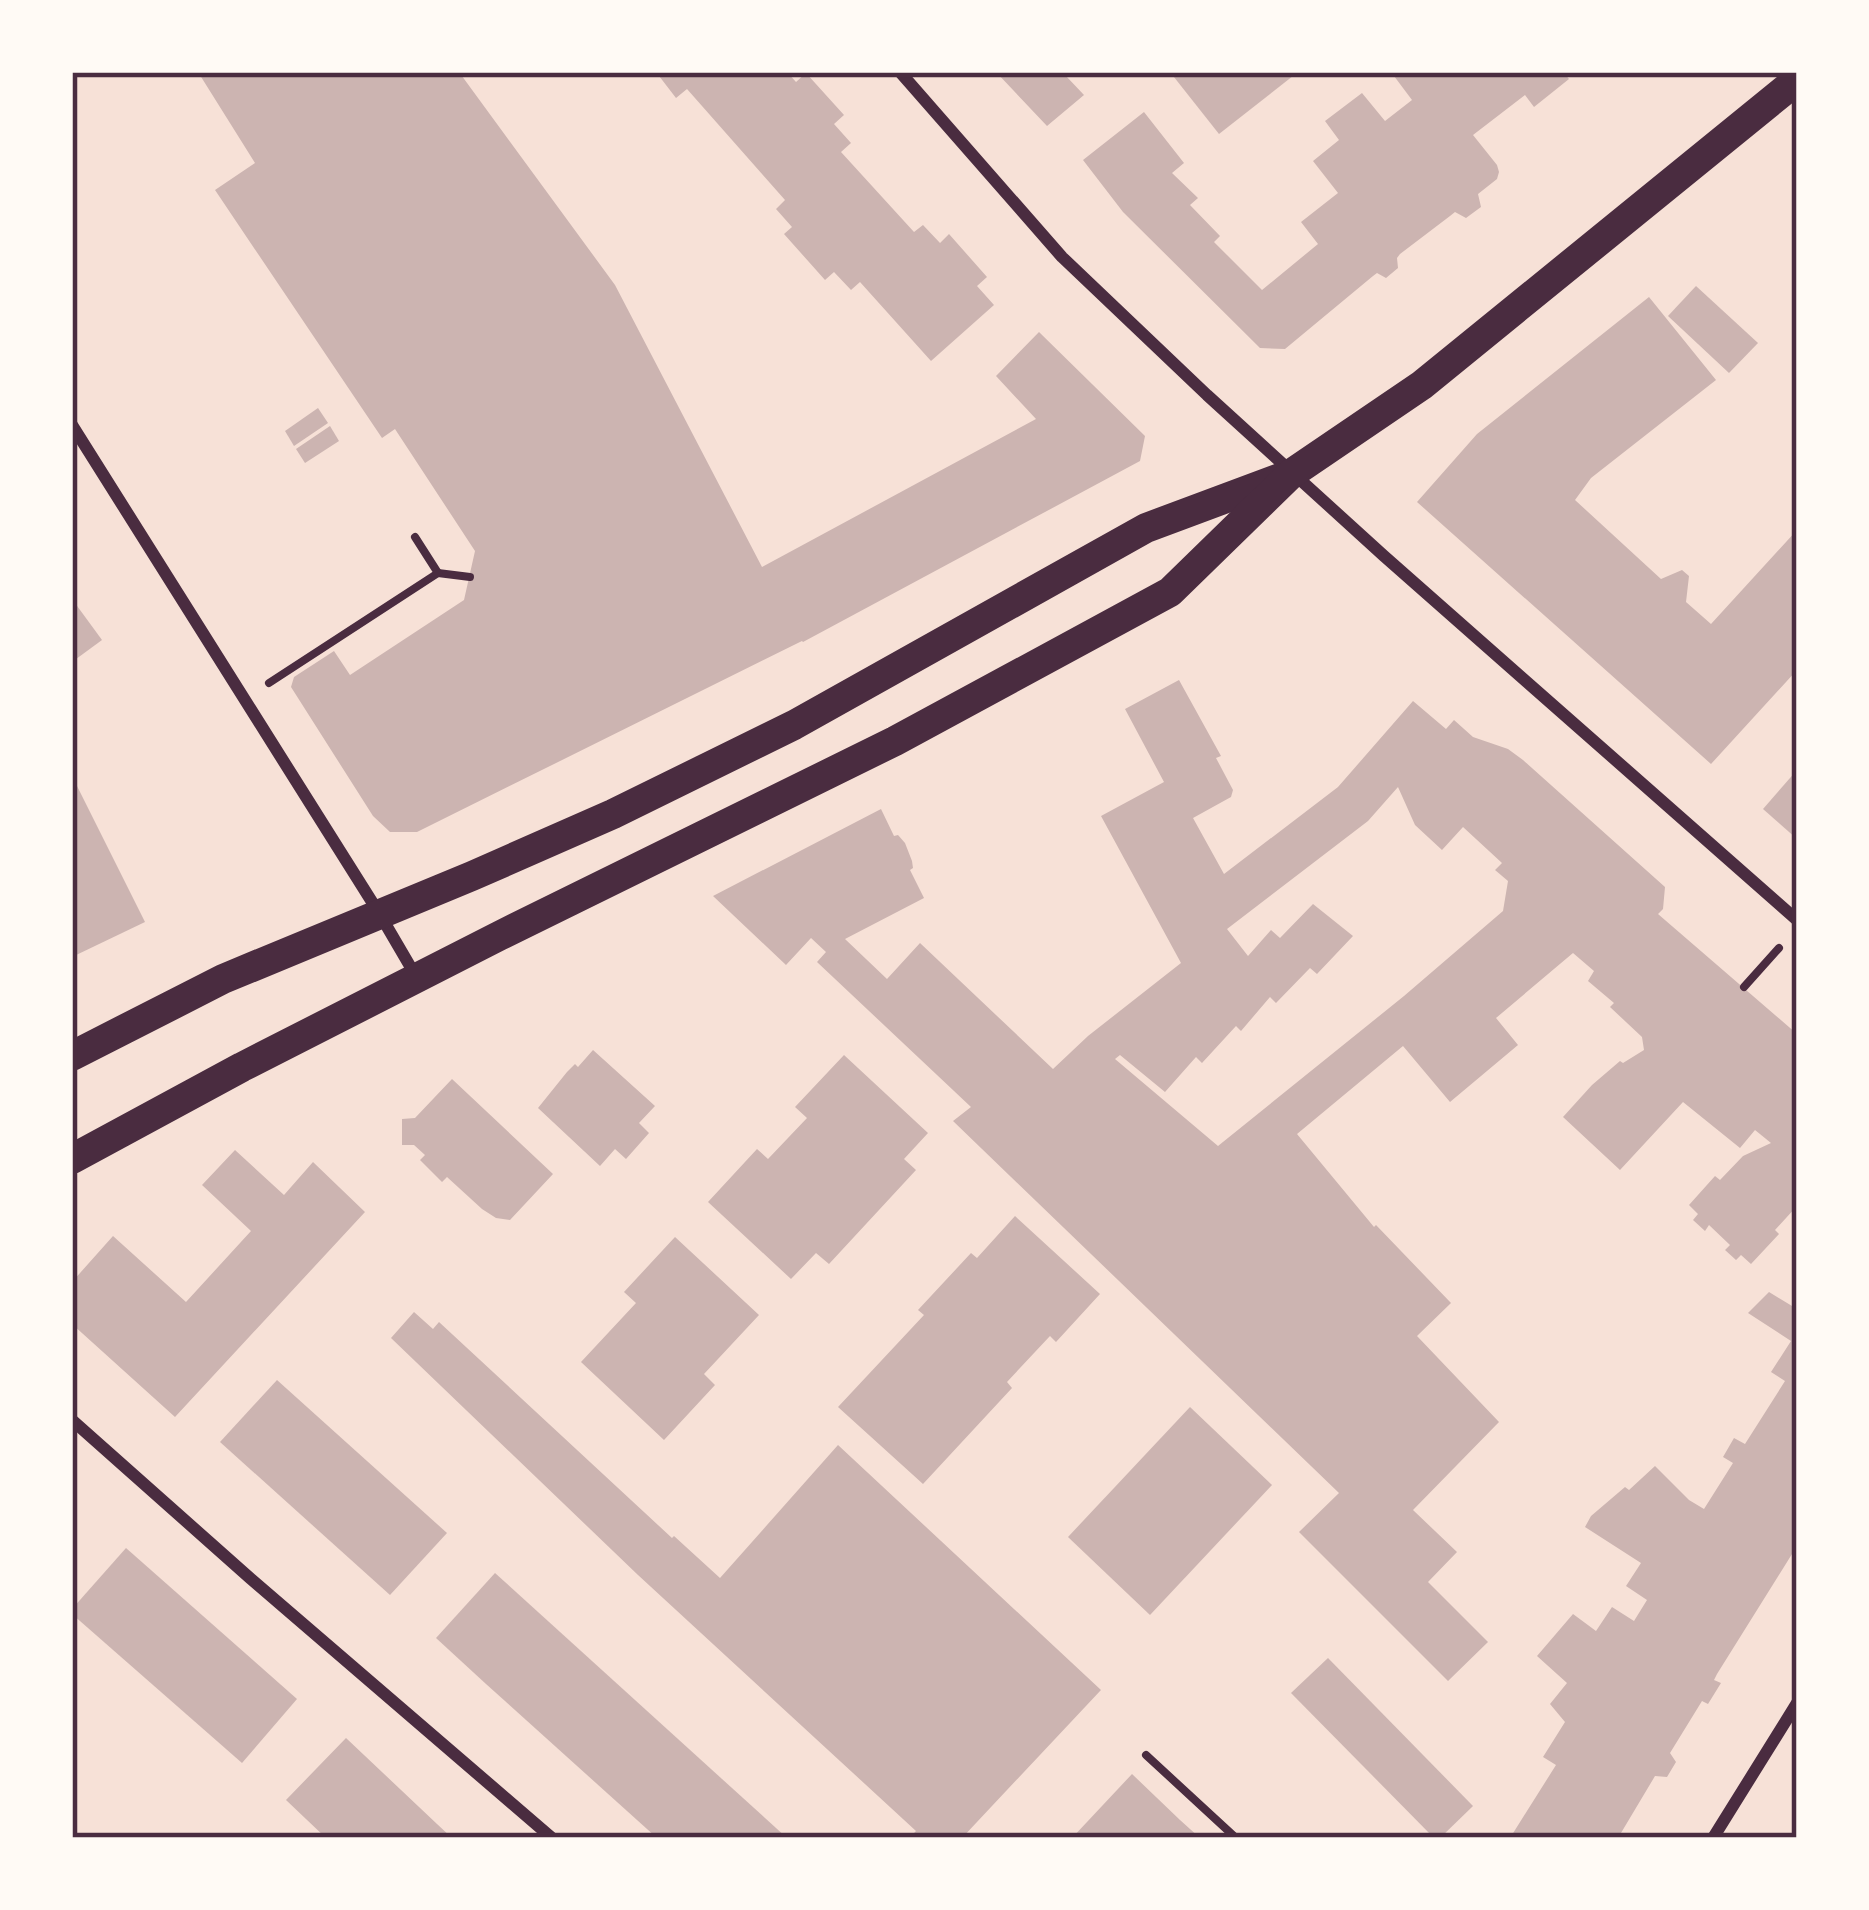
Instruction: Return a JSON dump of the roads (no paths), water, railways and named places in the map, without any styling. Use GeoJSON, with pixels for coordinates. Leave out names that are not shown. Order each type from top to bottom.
{"type":"FeatureCollection","features":[{"type":"Feature","properties":{"kind":"main road"},"geometry":{"type":"LineString","coordinates":[[72,1159],[208,1084],[895,741],[1170,592],[1292,474],[1421,385],[1797,80]]}},
{"type":"Feature","properties":{"kind":"main road"},"geometry":{"type":"LineString","coordinates":[[72,1056],[223,979],[594,822],[794,725],[1146,528],[1292,474]]}},
{"type":"Feature","properties":{"kind":"street"},"geometry":{"type":"LineString","coordinates":[[900,72],[1062,257],[1292,474],[1797,920]]}},
{"type":"Feature","properties":{"kind":"street"},"geometry":{"type":"LineString","coordinates":[[72,425],[417,979]]}},
{"type":"Feature","properties":{"kind":"street"},"geometry":{"type":"LineString","coordinates":[[72,1420],[553,1838]]}},
{"type":"Feature","properties":{"kind":"street"},"geometry":{"type":"LineString","coordinates":[[1713,1838],[1797,1703]]}}]}
